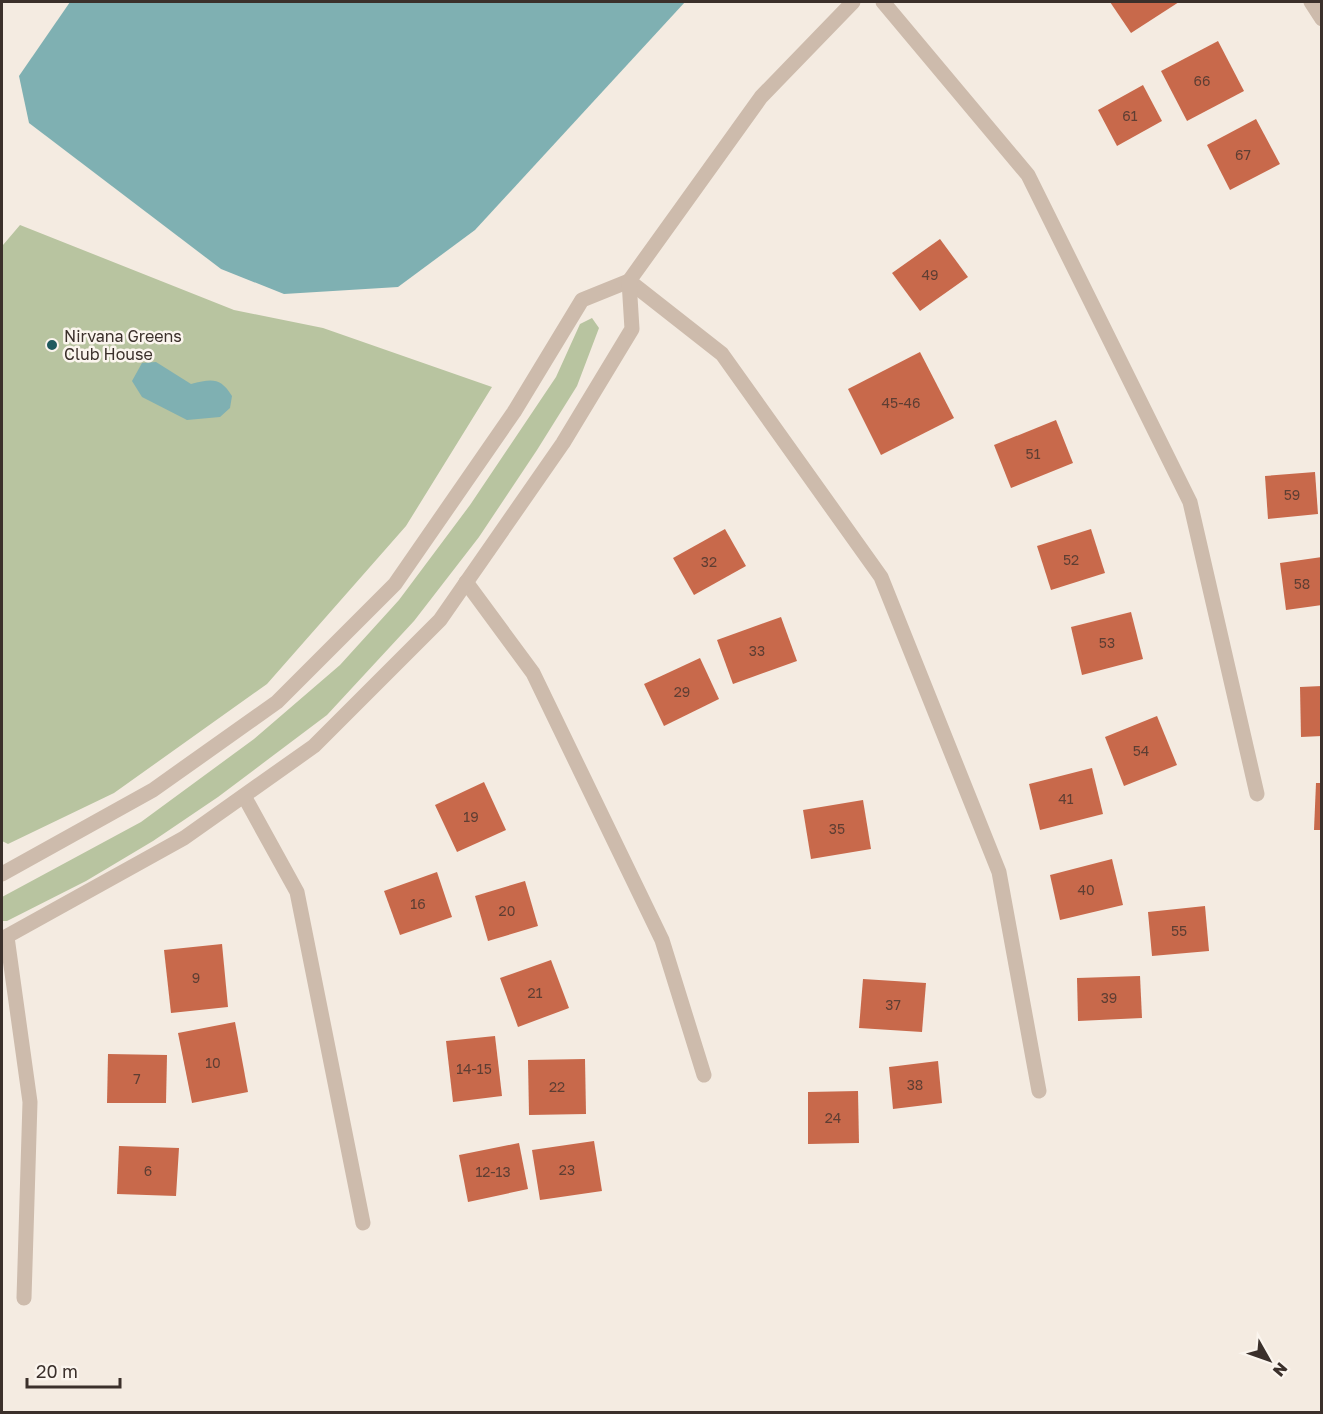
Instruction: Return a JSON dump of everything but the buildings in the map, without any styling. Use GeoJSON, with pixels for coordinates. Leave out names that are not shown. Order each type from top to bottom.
{"type":"FeatureCollection","features":[{"type":"Feature","properties":{"kind":"street"},"geometry":{"type":"LineString","coordinates":[[2,874],[153,790],[277,702],[395,584],[514,412],[582,300],[629,281],[760,97],[853,2]]}},
{"type":"Feature","properties":{"kind":"street"},"geometry":{"type":"LineString","coordinates":[[884,2],[1028,175],[1190,502],[1257,794]]}},
{"type":"Feature","properties":{"kind":"street"},"geometry":{"type":"LineString","coordinates":[[1311,2],[1322,19]]}},
{"type":"Feature","properties":{"kind":"street"},"geometry":{"type":"LineString","coordinates":[[24,1298],[30,1102],[4,938],[184,838],[314,746],[440,620],[563,443],[632,329],[629,281]]}},
{"type":"Feature","properties":{"kind":"street"},"geometry":{"type":"LineString","coordinates":[[629,281],[722,354],[881,578],[999,872],[1040,1091]]}},
{"type":"Feature","properties":{"kind":"street"},"geometry":{"type":"LineString","coordinates":[[466,582],[533,673],[662,940],[704,1075]]}},
{"type":"Feature","properties":{"kind":"street"},"geometry":{"type":"LineString","coordinates":[[244,796],[297,892],[363,1223]]}},
{"type":"Feature","properties":{"kind":"green space"},"geometry":{"type":"Polygon","coordinates":[[[20,225],[234,310],[323,328],[492,387],[406,526],[267,684],[114,793],[8,844],[2,841],[2,250],[3,245],[20,225]]]}},
{"type":"Feature","properties":{"kind":"green space"},"geometry":{"type":"Polygon","coordinates":[[[592,318],[599,328],[577,386],[479,537],[414,621],[327,715],[218,797],[153,841],[86,881],[7,921],[2,921],[2,897],[141,822],[254,739],[340,665],[399,600],[470,505],[556,377],[580,324],[592,318]]]}},
{"type":"Feature","properties":{"kind":"water"},"geometry":{"type":"Polygon","coordinates":[[[70,2],[685,2],[475,230],[398,287],[284,294],[221,269],[29,123],[19,76],[70,2]]]}},
{"type":"Feature","properties":{"kind":"water"},"geometry":{"type":"Polygon","coordinates":[[[156,362],[191,384],[215,381],[223,385],[232,396],[230,408],[220,417],[187,420],[142,397],[132,381],[142,363],[156,362]]]}},
{"type":"Feature","properties":{"kind":"place","name":"Nirvana Greens Club House"},"geometry":{"type":"Point","coordinates":[52,345]}}]}
